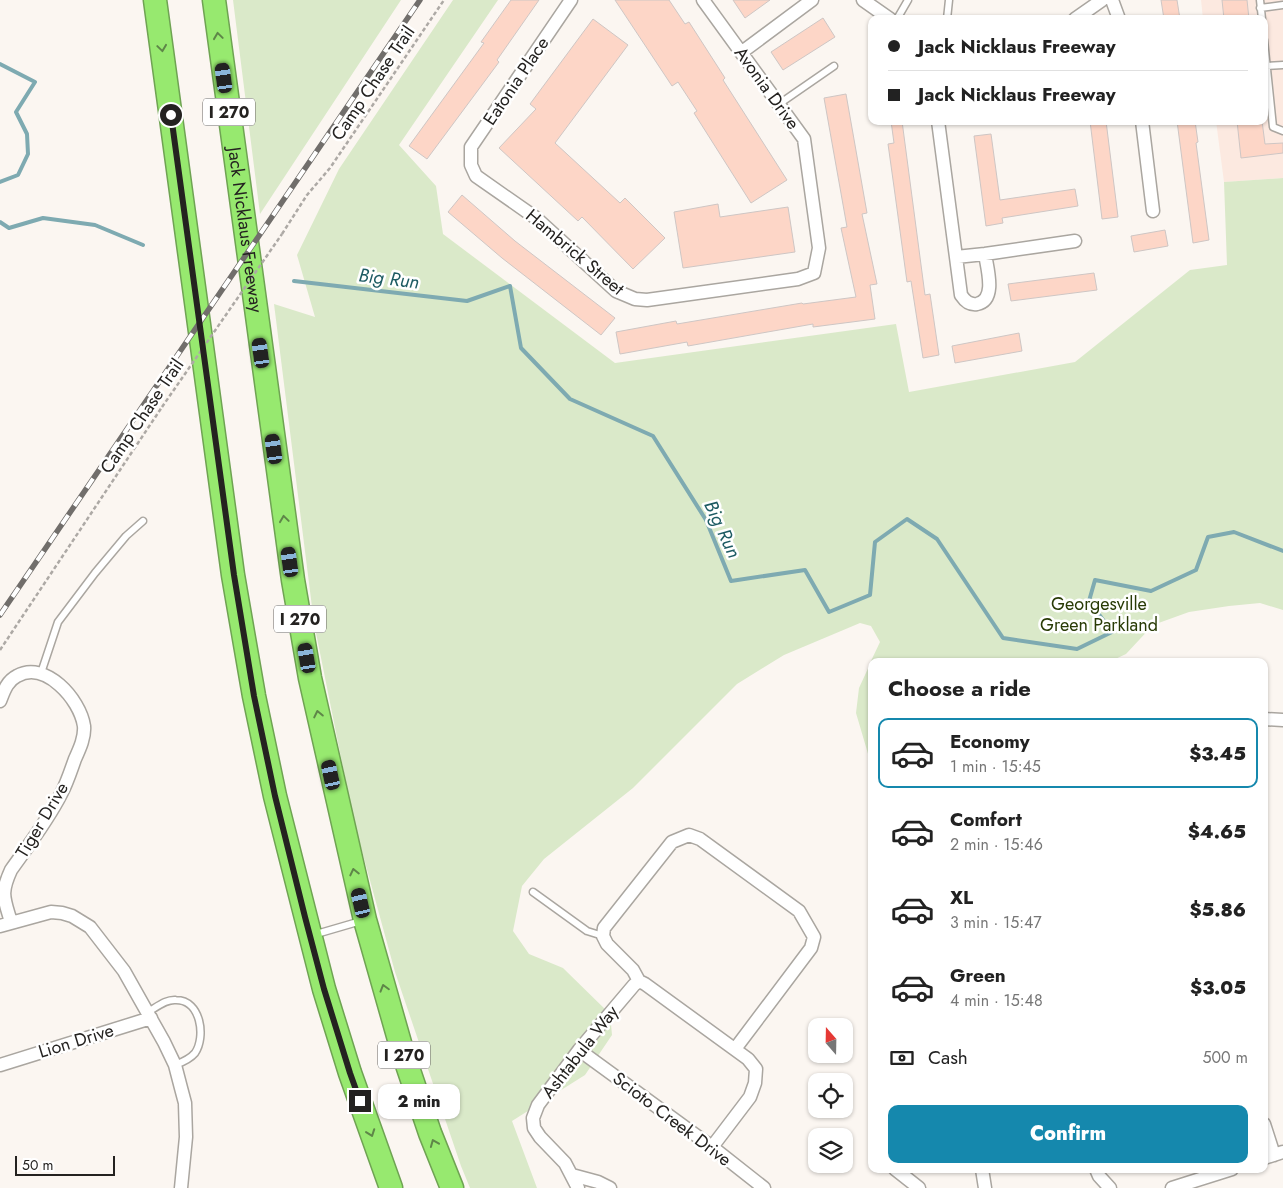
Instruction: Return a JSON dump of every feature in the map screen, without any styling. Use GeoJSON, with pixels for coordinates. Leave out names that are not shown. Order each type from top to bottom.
{"type":"FeatureCollection","features":[{"type":"Feature","properties":{"kind":"highway"},"geometry":{"type":"LineString","coordinates":[[155,0],[198,325],[239,608],[254,696],[275,796],[310,936],[350,1073],[391,1188]]}},
{"type":"Feature","properties":{"kind":"highway","name":"Jack Nicklaus Freeway"},"geometry":{"type":"LineString","coordinates":[[214,0],[293,580],[312,687],[365,920],[402,1050],[430,1133],[452,1188]]}},
{"type":"Feature","properties":{"kind":"street","name":"Eatonia Place"},"geometry":{"type":"LineString","coordinates":[[471,165],[471,147],[571,0]]}},
{"type":"Feature","properties":{"kind":"street","name":"Avonia Drive"},"geometry":{"type":"LineString","coordinates":[[703,0],[804,139],[818,248],[814,273]]}},
{"type":"Feature","properties":{"kind":"street"},"geometry":{"type":"LineString","coordinates":[[742,52],[812,0]]}},
{"type":"Feature","properties":{"kind":"street"},"geometry":{"type":"LineString","coordinates":[[863,0],[884,15]]}},
{"type":"Feature","properties":{"kind":"street"},"geometry":{"type":"LineString","coordinates":[[1081,15],[1102,0]]}},
{"type":"Feature","properties":{"kind":"street"},"geometry":{"type":"LineString","coordinates":[[1112,0],[1118,15]]}},
{"type":"Feature","properties":{"kind":"street"},"geometry":{"type":"LineString","coordinates":[[939,125],[961,295],[965,301],[973,304],[980,303],[987,298],[989,290],[985,254]]}},
{"type":"Feature","properties":{"kind":"street"},"geometry":{"type":"LineString","coordinates":[[1142,125],[1153,211]]}},
{"type":"Feature","properties":{"kind":"street","name":"Hambrick Street"},"geometry":{"type":"LineString","coordinates":[[471,165],[476,176],[536,218],[616,291],[635,299],[647,300],[798,279],[814,273]]}},
{"type":"Feature","properties":{"kind":"street"},"geometry":{"type":"LineString","coordinates":[[956,257],[1074,241]]}},
{"type":"Feature","properties":{"kind":"street"},"geometry":{"type":"LineString","coordinates":[[0,700],[7,685],[17,676],[30,672],[41,673]]}},
{"type":"Feature","properties":{"kind":"street","name":"Tiger Drive"},"geometry":{"type":"LineString","coordinates":[[6,924],[3,897],[5,883],[11,870],[62,794],[82,744],[84,726],[75,702],[61,686],[41,673]]}},
{"type":"Feature","properties":{"kind":"street"},"geometry":{"type":"LineString","coordinates":[[1268,719],[1283,720]]}},
{"type":"Feature","properties":{"kind":"street"},"geometry":{"type":"LineString","coordinates":[[712,1147],[750,1097],[755,1084],[756,1069],[748,1059],[735,1050],[646,984],[639,981],[633,970],[607,944],[604,936],[604,928],[672,842],[688,835],[700,839],[799,911],[814,937],[811,948],[735,1050]]}},
{"type":"Feature","properties":{"kind":"street"},"geometry":{"type":"LineString","coordinates":[[6,924],[51,912],[67,914],[81,920],[90,927],[124,971],[150,1015],[175,1065],[185,1103],[186,1137],[181,1188]]}},
{"type":"Feature","properties":{"kind":"street","name":"Ashtabula Way"},"geometry":{"type":"LineString","coordinates":[[572,1175],[565,1163],[534,1128],[534,1118],[538,1105],[580,1050],[634,984],[639,981]]}},
{"type":"Feature","properties":{"kind":"street","name":"Lion Drive"},"geometry":{"type":"LineString","coordinates":[[0,1065],[150,1015]]}},
{"type":"Feature","properties":{"kind":"street","name":"Scioto Creek Drive"},"geometry":{"type":"LineString","coordinates":[[580,1050],[712,1147],[764,1188]]}},
{"type":"Feature","properties":{"kind":"street"},"geometry":{"type":"LineString","coordinates":[[1268,1136],[1274,1155]]}},
{"type":"Feature","properties":{"kind":"street"},"geometry":{"type":"LineString","coordinates":[[900,1173],[919,1188]]}},
{"type":"Feature","properties":{"kind":"street"},"geometry":{"type":"LineString","coordinates":[[983,1173],[985,1188]]}},
{"type":"Feature","properties":{"kind":"street"},"geometry":{"type":"LineString","coordinates":[[1098,1173],[1110,1188]]}},
{"type":"Feature","properties":{"kind":"street"},"geometry":{"type":"LineString","coordinates":[[1172,1188],[1195,1185],[1223,1173]]}},
{"type":"Feature","properties":{"kind":"street"},"geometry":{"type":"LineString","coordinates":[[572,1175],[578,1188]]}},
{"type":"Feature","properties":{"kind":"street"},"geometry":{"type":"LineString","coordinates":[[572,1175],[598,1182],[610,1188]]}},
{"type":"Feature","properties":{"kind":"lane"},"geometry":{"type":"LineString","coordinates":[[899,15],[908,0]]}},
{"type":"Feature","properties":{"kind":"lane"},"geometry":{"type":"LineString","coordinates":[[947,15],[949,0]]}},
{"type":"Feature","properties":{"kind":"lane"},"geometry":{"type":"LineString","coordinates":[[1260,0],[1261,15]]}},
{"type":"Feature","properties":{"kind":"lane"},"geometry":{"type":"LineString","coordinates":[[1260,8],[1283,5]]}},
{"type":"Feature","properties":{"kind":"lane"},"geometry":{"type":"LineString","coordinates":[[1268,66],[1283,65]]}},
{"type":"Feature","properties":{"kind":"lane"},"geometry":{"type":"LineString","coordinates":[[779,104],[834,66]]}},
{"type":"Feature","properties":{"kind":"lane"},"geometry":{"type":"LineString","coordinates":[[1268,76],[1273,127],[1283,132]]}},
{"type":"Feature","properties":{"kind":"lane"},"geometry":{"type":"LineString","coordinates":[[41,673],[58,622],[114,550],[143,521]]}},
{"type":"Feature","properties":{"kind":"lane"},"geometry":{"type":"LineString","coordinates":[[533,892],[587,931],[604,936]]}},
{"type":"Feature","properties":{"kind":"lane"},"geometry":{"type":"LineString","coordinates":[[310,936],[365,920]]}},
{"type":"Feature","properties":{"kind":"lane"},"geometry":{"type":"LineString","coordinates":[[150,1015],[162,1003],[177,1000],[185,1002],[197,1014],[201,1032],[199,1046],[190,1058],[175,1065]]}},
{"type":"Feature","properties":{"kind":"path","name":"Camp Chase Trail"},"geometry":{"type":"LineString","coordinates":[[0,650],[162,407],[307,195],[330,168],[444,0]]}},
{"type":"Feature","properties":{"kind":"shaded area"},"geometry":{"type":"Polygon","coordinates":[[[1201,0],[1283,0],[1283,178],[1224,182],[1217,125],[1268,125],[1268,15],[1203,15],[1201,0]]]}},
{"type":"Feature","properties":{"kind":"green space"},"geometry":{"type":"Polygon","coordinates":[[[233,0],[401,0],[260,214],[233,0]]]}},
{"type":"Feature","properties":{"kind":"green space","name":"Georgesville Green Parkland"},"geometry":{"type":"Polygon","coordinates":[[[453,0],[498,0],[399,145],[436,186],[443,234],[615,363],[896,324],[909,392],[1075,362],[1190,270],[1227,265],[1224,182],[1283,178],[1283,610],[1260,603],[1189,612],[1153,625],[1126,654],[1117,658],[872,658],[880,642],[871,626],[860,623],[784,655],[737,684],[633,788],[544,859],[522,886],[513,931],[529,954],[563,968],[610,1014],[612,1035],[585,1075],[512,1121],[537,1188],[470,1188],[395,972],[354,822],[314,623],[274,304],[315,317],[297,255],[339,169],[453,0]]]}},
{"type":"Feature","properties":{"kind":"green space"},"geometry":{"type":"Polygon","coordinates":[[[868,668],[868,754],[856,713],[859,688],[868,668]]]}},
{"type":"Feature","properties":{"kind":"building"},"geometry":{"type":"Polygon","coordinates":[[[511,0],[539,0],[497,60],[499,62],[427,159],[409,146],[484,43],[481,42],[511,0]]]}},
{"type":"Feature","properties":{"kind":"building"},"geometry":{"type":"Polygon","coordinates":[[[615,0],[669,0],[685,24],[689,22],[725,78],[723,80],[787,180],[751,203],[694,113],[697,111],[678,82],[672,86],[615,0]]]}},
{"type":"Feature","properties":{"kind":"building"},"geometry":{"type":"Polygon","coordinates":[[[733,0],[770,0],[745,18],[733,0]]]}},
{"type":"Feature","properties":{"kind":"building"},"geometry":{"type":"Polygon","coordinates":[[[1161,0],[1177,0],[1179,15],[1163,15],[1161,0]]]}},
{"type":"Feature","properties":{"kind":"building"},"geometry":{"type":"Polygon","coordinates":[[[1222,0],[1247,0],[1249,15],[1224,15],[1222,0]]]}},
{"type":"Feature","properties":{"kind":"building"},"geometry":{"type":"Polygon","coordinates":[[[823,18],[835,37],[783,70],[771,52],[823,18]]]}},
{"type":"Feature","properties":{"kind":"building"},"geometry":{"type":"Polygon","coordinates":[[[593,19],[628,45],[555,143],[620,203],[625,198],[665,238],[633,269],[582,217],[578,221],[499,148],[536,109],[530,104],[593,19]]]}},
{"type":"Feature","properties":{"kind":"building"},"geometry":{"type":"Polygon","coordinates":[[[846,94],[867,213],[862,214],[877,284],[870,285],[875,319],[813,327],[813,324],[688,346],[687,342],[620,354],[616,332],[676,321],[677,324],[802,303],[856,297],[841,228],[847,227],[824,98],[846,94]]]}},
{"type":"Feature","properties":{"kind":"building"},"geometry":{"type":"Polygon","coordinates":[[[892,125],[903,125],[925,295],[930,294],[939,355],[923,358],[911,281],[907,282],[888,144],[894,143],[892,125]]]}},
{"type":"Feature","properties":{"kind":"building"},"geometry":{"type":"Polygon","coordinates":[[[1090,125],[1106,125],[1118,217],[1102,219],[1090,125]]]}},
{"type":"Feature","properties":{"kind":"building"},"geometry":{"type":"Polygon","coordinates":[[[1178,125],[1196,125],[1198,142],[1196,143],[1209,240],[1193,243],[1178,125]]]}},
{"type":"Feature","properties":{"kind":"building"},"geometry":{"type":"Polygon","coordinates":[[[1237,125],[1263,125],[1265,144],[1283,143],[1283,153],[1241,158],[1237,125]]]}},
{"type":"Feature","properties":{"kind":"building"},"geometry":{"type":"Polygon","coordinates":[[[991,134],[1000,200],[1075,189],[1078,206],[1002,218],[1003,223],[986,226],[974,136],[991,134]]]}},
{"type":"Feature","properties":{"kind":"building"},"geometry":{"type":"Polygon","coordinates":[[[462,195],[515,241],[615,318],[601,335],[502,258],[448,212],[462,195]]]}},
{"type":"Feature","properties":{"kind":"building"},"geometry":{"type":"Polygon","coordinates":[[[718,204],[720,217],[788,207],[795,252],[683,268],[674,212],[718,204]]]}},
{"type":"Feature","properties":{"kind":"building"},"geometry":{"type":"Polygon","coordinates":[[[1165,230],[1168,246],[1134,252],[1131,236],[1165,230]]]}},
{"type":"Feature","properties":{"kind":"building"},"geometry":{"type":"Polygon","coordinates":[[[1094,273],[1097,290],[1011,301],[1008,284],[1094,273]]]}},
{"type":"Feature","properties":{"kind":"building"},"geometry":{"type":"Polygon","coordinates":[[[1019,333],[1022,351],[955,363],[952,346],[1019,333]]]}},
{"type":"Feature","properties":{"kind":"waterway","name":"Big Run"},"geometry":{"type":"LineString","coordinates":[[0,64],[35,82],[16,112],[27,134],[28,154],[18,175],[0,182]]}},
{"type":"Feature","properties":{"kind":"waterway","name":"Big Run"},"geometry":{"type":"LineString","coordinates":[[0,222],[9,228],[43,218],[95,225],[143,245]]}},
{"type":"Feature","properties":{"kind":"waterway","name":"Big Run"},"geometry":{"type":"LineString","coordinates":[[294,281],[467,301],[510,286],[521,348],[570,399],[653,436],[706,520],[731,581],[805,570],[829,612],[870,595],[875,542],[907,519],[937,539],[1003,638],[1077,649],[1112,632],[1089,601],[1095,580],[1151,591],[1196,570],[1208,537],[1234,532],[1283,551]]}},
{"type":"Feature","properties":{"kind":"railway"},"geometry":{"type":"LineString","coordinates":[[0,615],[420,0]]}},
{"type":"Feature","properties":{"kind":"route"},"geometry":{"type":"LineString","coordinates":[[171,115],[198,325],[234,575],[254,696],[275,796],[305,917],[324,989],[360,1101]]}}]}
